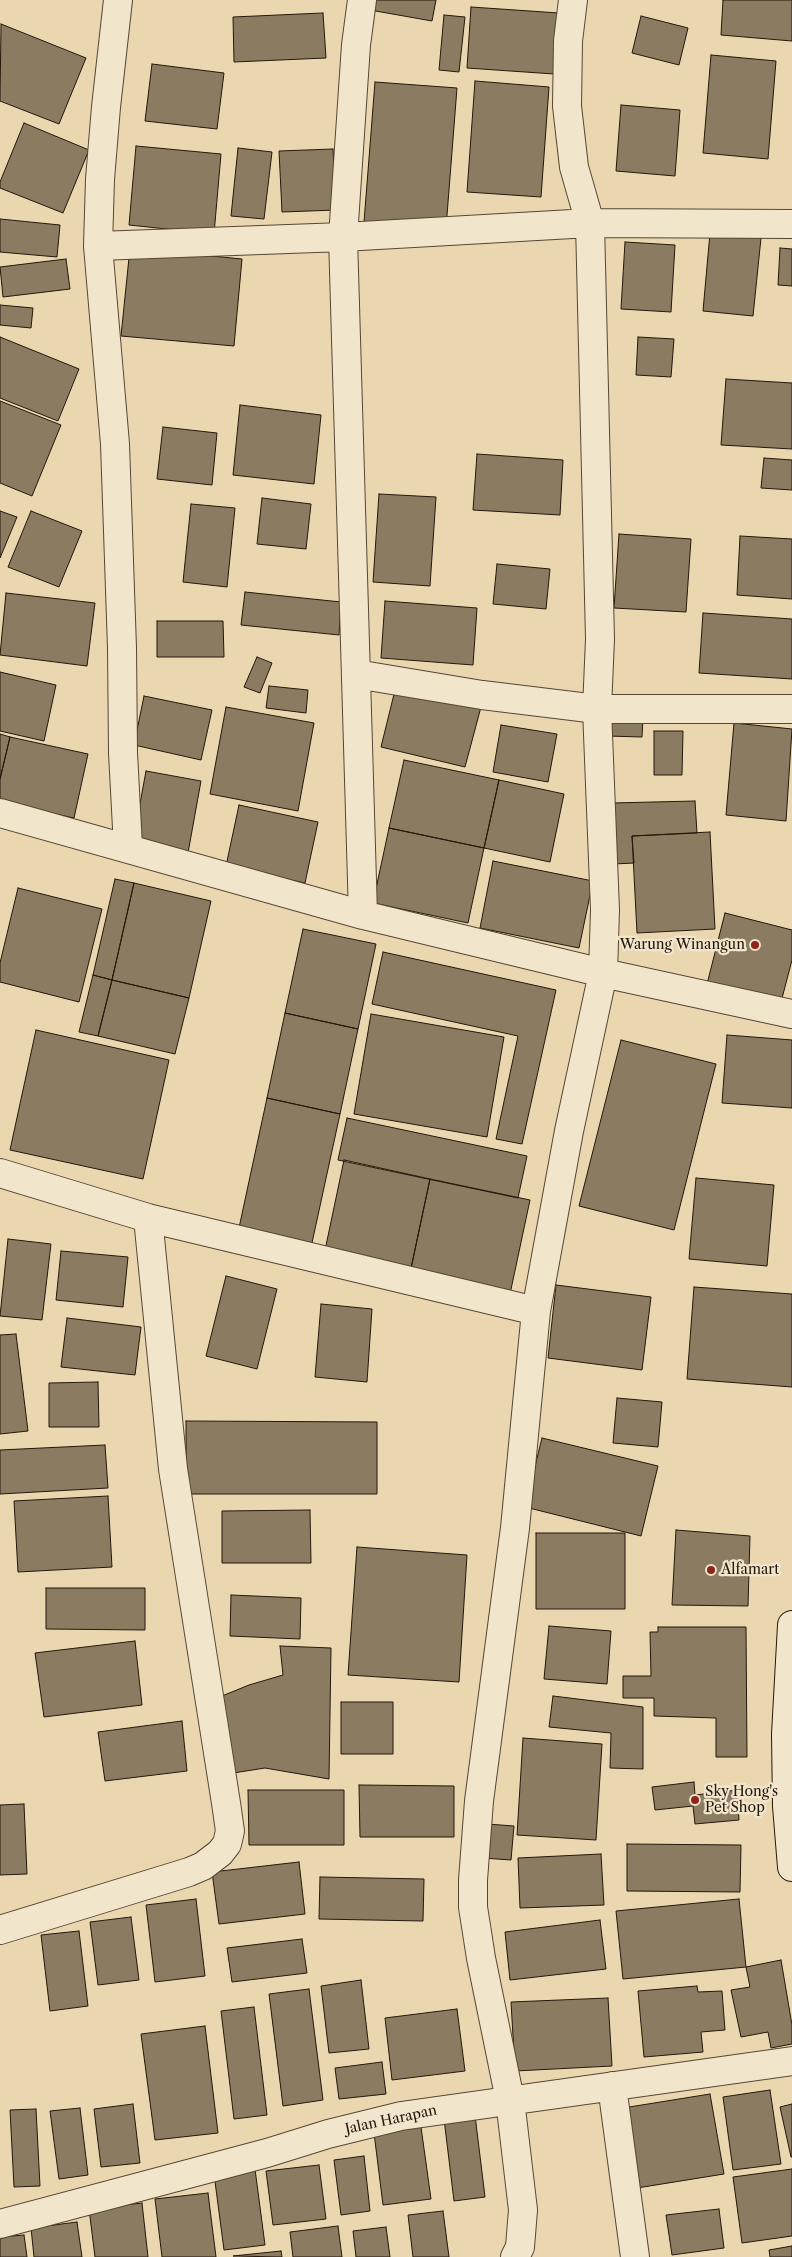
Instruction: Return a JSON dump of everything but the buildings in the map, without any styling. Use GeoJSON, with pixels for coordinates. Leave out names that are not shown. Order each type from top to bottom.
{"type":"FeatureCollection","features":[{"type":"Feature","properties":{"kind":"street"},"geometry":{"type":"LineString","coordinates":[[118,0],[100,179],[98,246],[115,444],[122,648],[123,753],[128,847]]}},
{"type":"Feature","properties":{"kind":"street"},"geometry":{"type":"LineString","coordinates":[[362,0],[356,45],[343,237],[363,914]]}},
{"type":"Feature","properties":{"kind":"street"},"geometry":{"type":"LineString","coordinates":[[515,2257],[520,2247],[523,2210],[510,2100],[481,1958],[473,1907],[473,1880],[479,1801],[515,1528],[536,1311],[569,1131],[603,974],[605,910],[598,709],[600,639],[590,223],[574,167],[567,106],[568,41],[573,0]]}},
{"type":"Feature","properties":{"kind":"street"},"geometry":{"type":"LineString","coordinates":[[98,246],[343,237],[590,223],[792,224]]}},
{"type":"Feature","properties":{"kind":"street"},"geometry":{"type":"LineString","coordinates":[[356,674],[482,695],[598,709],[792,709]]}},
{"type":"Feature","properties":{"kind":"street"},"geometry":{"type":"LineString","coordinates":[[0,813],[128,847],[363,914],[603,974],[792,1014]]}},
{"type":"Feature","properties":{"kind":"street"},"geometry":{"type":"LineString","coordinates":[[0,1173],[148,1218],[536,1311]]}},
{"type":"Feature","properties":{"kind":"street"},"geometry":{"type":"LineString","coordinates":[[0,1930],[189,1872],[203,1866],[220,1853],[227,1844],[230,1831],[173,1469],[148,1218]]}},
{"type":"Feature","properties":{"kind":"street"},"geometry":{"type":"LineString","coordinates":[[792,1624],[787,1806],[792,1867]]}},
{"type":"Feature","properties":{"kind":"street","name":"Jalan Harapan"},"geometry":{"type":"LineString","coordinates":[[0,2224],[257,2156],[328,2134],[401,2116],[792,2061]]}},
{"type":"Feature","properties":{"kind":"street"},"geometry":{"type":"LineString","coordinates":[[612,2086],[635,2257]]}},
{"type":"Feature","properties":{"kind":"place","name":"Warung Winangun"},"geometry":{"type":"Point","coordinates":[755,945]}},
{"type":"Feature","properties":{"kind":"place","name":"Alfamart"},"geometry":{"type":"Point","coordinates":[711,1570]}},
{"type":"Feature","properties":{"kind":"place","name":"Sky Hong's Pet Shop"},"geometry":{"type":"Point","coordinates":[695,1800]}}]}
